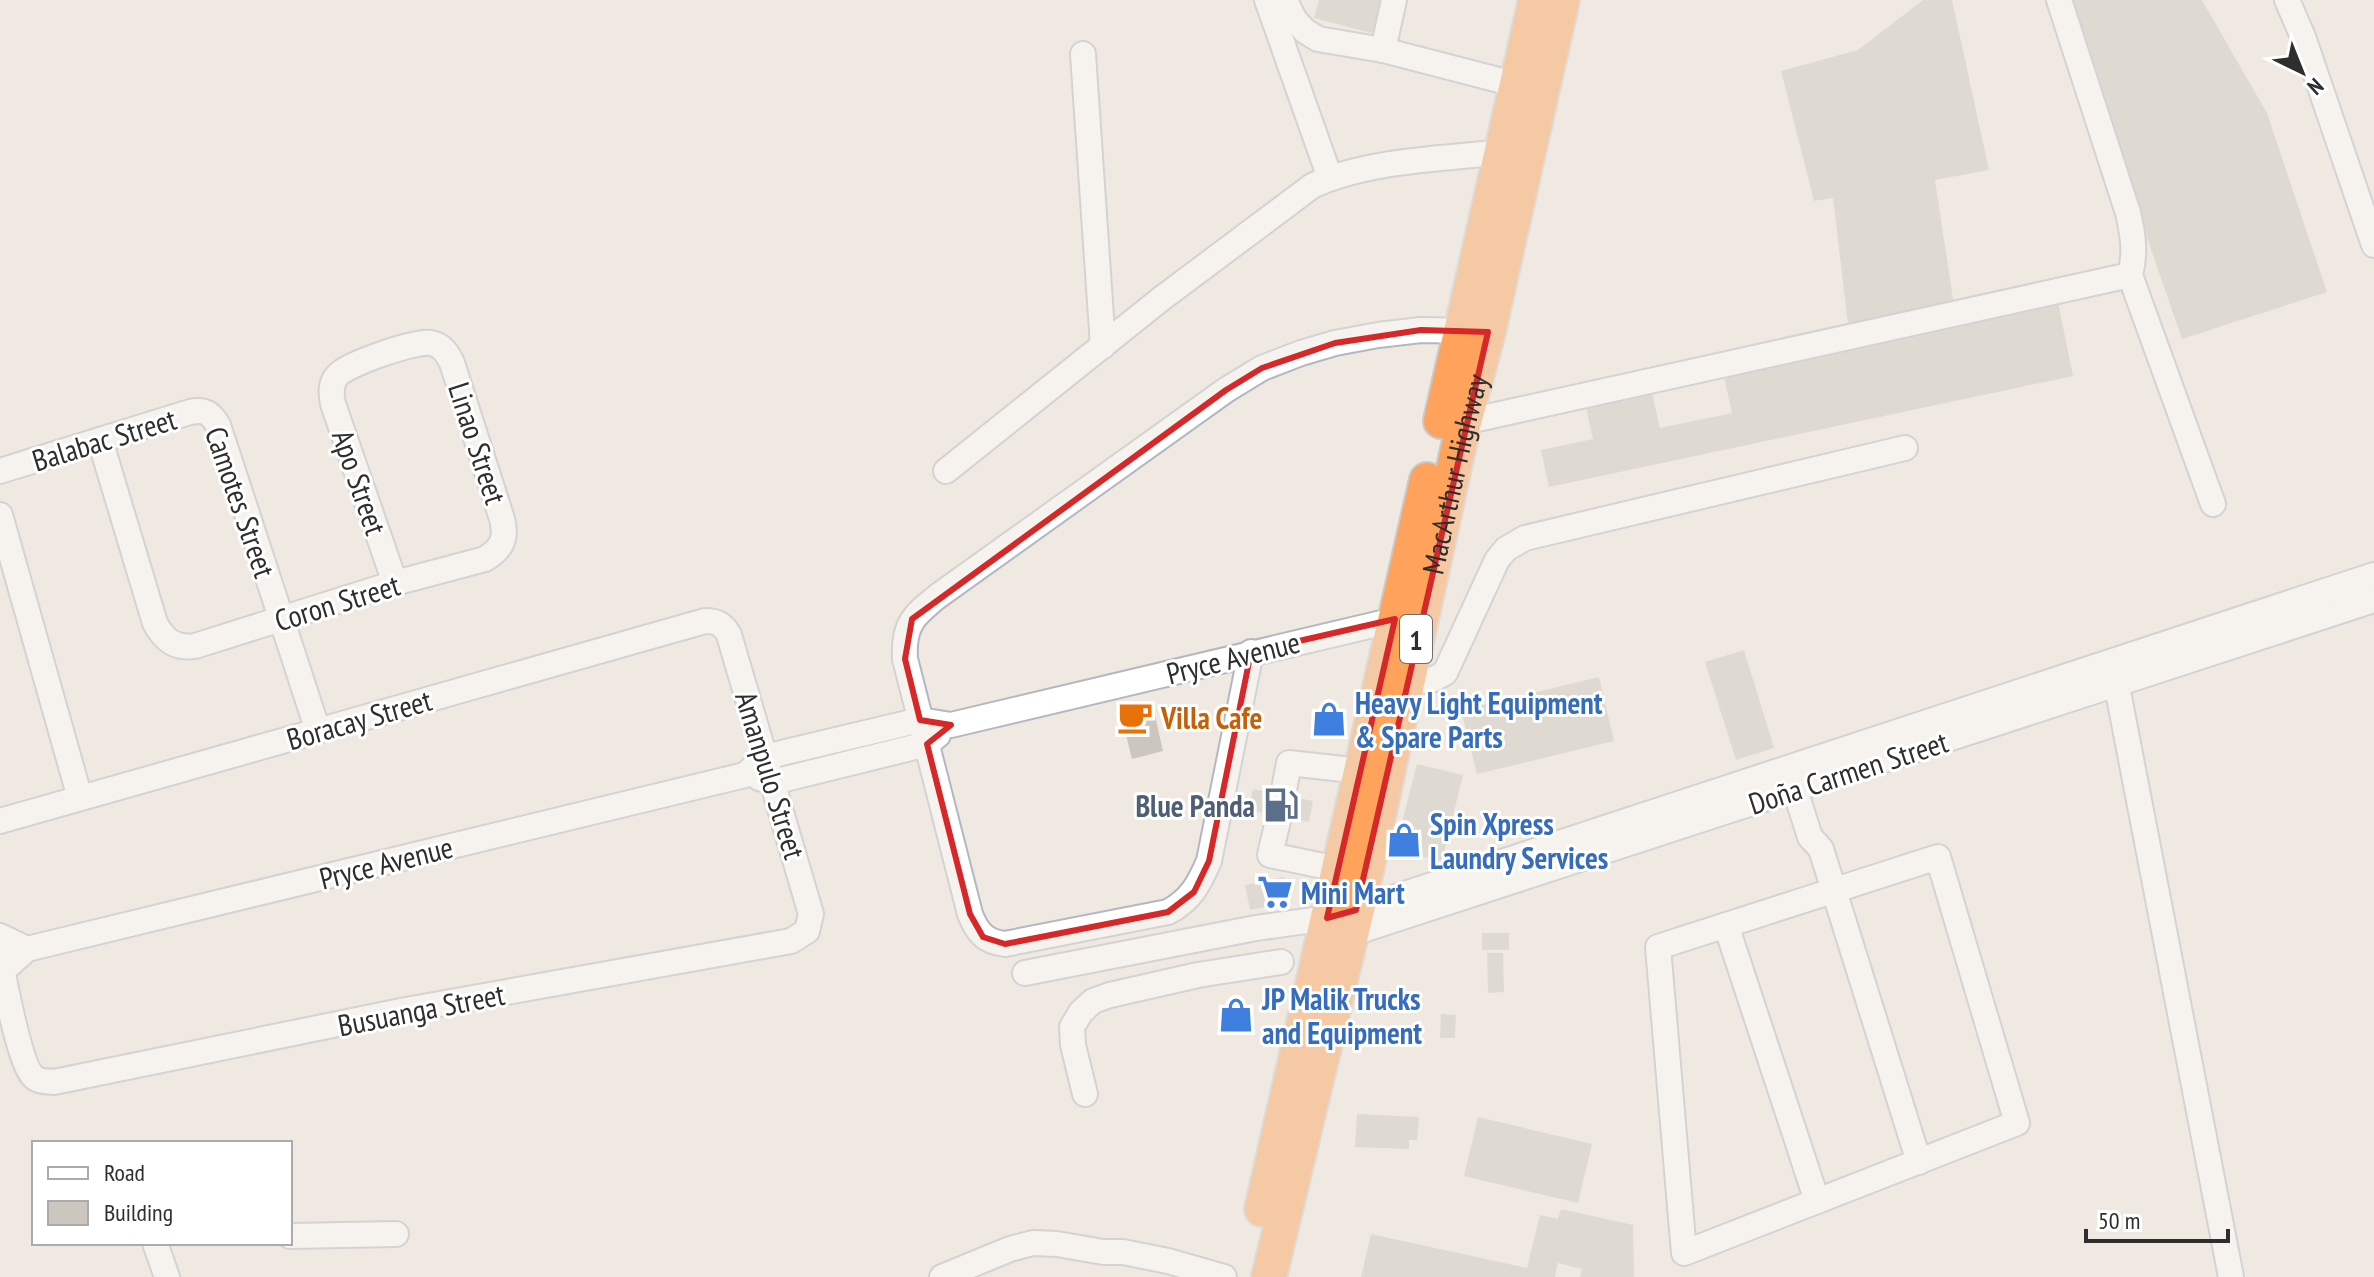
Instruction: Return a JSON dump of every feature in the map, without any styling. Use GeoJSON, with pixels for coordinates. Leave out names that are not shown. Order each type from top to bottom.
{"type":"FeatureCollection","features":[{"type":"Feature","properties":{"kind":"highway","name":"MacArthur Highway"},"geometry":{"type":"LineString","coordinates":[[1269,1277],[1339,926],[1338,869],[1361,771],[1408,616],[1462,401],[1503,152],[1536,0]]}},
{"type":"Feature","properties":{"kind":"highway","name":"MacArthur Highway"},"geometry":{"type":"LineString","coordinates":[[1475,331],[1562,0]]}},
{"type":"Feature","properties":{"kind":"highway","name":"MacArthur Highway"},"geometry":{"type":"LineString","coordinates":[[1247,1277],[1339,926],[1408,682],[1408,616]]}},
{"type":"Feature","properties":{"kind":"street"},"geometry":{"type":"LineString","coordinates":[[1267,0],[1330,178]]}},
{"type":"Feature","properties":{"kind":"street"},"geometry":{"type":"LineString","coordinates":[[1285,0],[1294,19],[1318,39],[1383,50],[1518,85]]}},
{"type":"Feature","properties":{"kind":"street"},"geometry":{"type":"LineString","coordinates":[[1383,50],[1394,0]]}},
{"type":"Feature","properties":{"kind":"street"},"geometry":{"type":"LineString","coordinates":[[2059,0],[2128,213],[2134,258],[2130,275],[2213,504]]}},
{"type":"Feature","properties":{"kind":"street"},"geometry":{"type":"LineString","coordinates":[[2287,0],[2303,37],[2374,245]]}},
{"type":"Feature","properties":{"kind":"street"},"geometry":{"type":"LineString","coordinates":[[1083,54],[1103,346]]}},
{"type":"Feature","properties":{"kind":"street"},"geometry":{"type":"LineString","coordinates":[[946,471],[1312,186],[1370,168],[1503,152]]}},
{"type":"Feature","properties":{"kind":"street"},"geometry":{"type":"LineString","coordinates":[[1462,401],[2130,275]]}},
{"type":"Feature","properties":{"kind":"street"},"geometry":{"type":"LineString","coordinates":[[1251,652],[1209,861],[1194,892],[1183,904],[1168,912],[1005,944],[983,937],[970,914],[905,659],[906,631],[912,619],[938,596],[1226,390],[1262,368],[1301,353],[1378,335],[1421,330],[1475,331]]}},
{"type":"Feature","properties":{"kind":"street","name":"Linao Street"},"geometry":{"type":"LineString","coordinates":[[333,381],[345,369],[417,344],[426,342],[442,348],[452,363],[502,519],[504,542]]}},
{"type":"Feature","properties":{"kind":"street","name":"Apo Street"},"geometry":{"type":"LineString","coordinates":[[333,381],[333,404],[395,583]]}},
{"type":"Feature","properties":{"kind":"street","name":"Balabac Street"},"geometry":{"type":"LineString","coordinates":[[0,471],[190,412],[201,409],[208,412]]}},
{"type":"Feature","properties":{"kind":"street","name":"Camotes Street"},"geometry":{"type":"LineString","coordinates":[[208,412],[218,425],[318,731]]}},
{"type":"Feature","properties":{"kind":"street","name":"Coron Street"},"geometry":{"type":"LineString","coordinates":[[100,440],[150,611],[160,633],[175,645],[195,646],[395,583],[485,559],[504,542]]}},
{"type":"Feature","properties":{"kind":"street"},"geometry":{"type":"LineString","coordinates":[[1408,682],[1432,680],[1445,673],[1497,560],[1506,549],[1525,538],[1905,448]]}},
{"type":"Feature","properties":{"kind":"street"},"geometry":{"type":"LineString","coordinates":[[0,515],[80,798]]}},
{"type":"Feature","properties":{"kind":"street","name":"Doña Carmen Street"},"geometry":{"type":"LineString","coordinates":[[1025,973],[1256,928],[1339,926],[2114,673],[2374,575]]}},
{"type":"Feature","properties":{"kind":"street","name":"Doña Carmen Street"},"geometry":{"type":"LineString","coordinates":[[2114,673],[2374,600]]}},
{"type":"Feature","properties":{"kind":"street","name":"Pryce Avenue"},"geometry":{"type":"LineString","coordinates":[[745,775],[765,757],[920,720],[951,725],[1408,616]]}},
{"type":"Feature","properties":{"kind":"street","name":"Boracay Street"},"geometry":{"type":"LineString","coordinates":[[0,821],[705,621],[718,622]]}},
{"type":"Feature","properties":{"kind":"street","name":"Amanpulo Street"},"geometry":{"type":"LineString","coordinates":[[718,622],[729,635],[811,908],[811,923],[807,931]]}},
{"type":"Feature","properties":{"kind":"street"},"geometry":{"type":"LineString","coordinates":[[2114,673],[2231,1277]]}},
{"type":"Feature","properties":{"kind":"street","name":"Pryce Avenue"},"geometry":{"type":"LineString","coordinates":[[27,949],[745,775],[773,782],[927,744],[951,725]]}},
{"type":"Feature","properties":{"kind":"street"},"geometry":{"type":"LineString","coordinates":[[1338,869],[1270,855],[1289,763],[1361,771]]}},
{"type":"Feature","properties":{"kind":"street"},"geometry":{"type":"LineString","coordinates":[[1798,777],[1823,833],[1821,849],[1919,1162]]}},
{"type":"Feature","properties":{"kind":"street"},"geometry":{"type":"LineString","coordinates":[[1938,857],[2017,1123],[1684,1253],[1658,947],[1726,925],[1938,857]]}},
{"type":"Feature","properties":{"kind":"street"},"geometry":{"type":"LineString","coordinates":[[1726,925],[1817,1201]]}},
{"type":"Feature","properties":{"kind":"street","name":"Busuanga Street"},"geometry":{"type":"LineString","coordinates":[[1,968],[24,1063],[34,1078],[54,1082],[406,1010],[791,941],[807,931]]}},
{"type":"Feature","properties":{"kind":"street"},"geometry":{"type":"LineString","coordinates":[[0,936],[27,949],[1,968]]}},
{"type":"Feature","properties":{"kind":"street"},"geometry":{"type":"LineString","coordinates":[[1085,1094],[1073,1045],[1072,1027],[1081,1012],[1093,1001],[1198,975],[1281,962]]}},
{"type":"Feature","properties":{"kind":"street"},"geometry":{"type":"LineString","coordinates":[[292,1236],[396,1234]]}},
{"type":"Feature","properties":{"kind":"street"},"geometry":{"type":"LineString","coordinates":[[942,1277],[1010,1249],[1033,1243],[1123,1252],[1224,1277]]}},
{"type":"Feature","properties":{"kind":"street"},"geometry":{"type":"LineString","coordinates":[[156,1245],[167,1277]]}},
{"type":"Feature","properties":{"kind":"highlighted area"},"geometry":{"type":"Polygon","coordinates":[[[1421,330],[1488,332],[1356,910],[1327,918],[1395,619],[1251,652],[1209,861],[1194,892],[1168,912],[1005,944],[983,937],[970,914],[927,744],[951,725],[920,720],[905,659],[912,619],[1226,390],[1262,368],[1335,343],[1421,330]]]}},
{"type":"Feature","properties":{"kind":"building"},"geometry":{"type":"Polygon","coordinates":[[[1319,0],[1385,0],[1375,34],[1314,18],[1319,0]]]}},
{"type":"Feature","properties":{"kind":"building"},"geometry":{"type":"Polygon","coordinates":[[[1923,0],[1952,0],[1989,170],[1935,180],[1955,312],[1849,333],[1833,198],[1814,201],[1781,71],[1858,50],[1923,0]]]}},
{"type":"Feature","properties":{"kind":"building"},"geometry":{"type":"Polygon","coordinates":[[[2065,0],[2202,0],[2267,113],[2327,292],[2182,339],[2065,0]]]}},
{"type":"Feature","properties":{"kind":"building"},"geometry":{"type":"Polygon","coordinates":[[[2058,302],[2073,376],[1549,487],[1541,450],[1593,439],[1586,407],[1652,393],[1660,428],[1732,413],[1723,373],[2058,302]]]}},
{"type":"Feature","properties":{"kind":"building"},"geometry":{"type":"Polygon","coordinates":[[[1744,650],[1774,748],[1736,760],[1705,662],[1744,650]]]}},
{"type":"Feature","properties":{"kind":"building"},"geometry":{"type":"Polygon","coordinates":[[[1599,677],[1614,741],[1477,774],[1461,710],[1599,677]]]}},
{"type":"Feature","properties":{"kind":"building"},"geometry":{"type":"Polygon","coordinates":[[[1153,707],[1163,751],[1132,759],[1121,715],[1153,707]]]}},
{"type":"Feature","properties":{"kind":"building"},"geometry":{"type":"Polygon","coordinates":[[[1417,764],[1463,775],[1442,861],[1395,850],[1417,764]]]}},
{"type":"Feature","properties":{"kind":"building","name":"Blue Panda"},"geometry":{"type":"Polygon","coordinates":[[[1253,789],[1313,801],[1309,822],[1248,810],[1253,789]]]}},
{"type":"Feature","properties":{"kind":"building"},"geometry":{"type":"Polygon","coordinates":[[[1284,877],[1289,902],[1250,910],[1245,885],[1284,877]]]}},
{"type":"Feature","properties":{"kind":"building"},"geometry":{"type":"Polygon","coordinates":[[[1482,933],[1509,933],[1509,950],[1482,950],[1482,933]]]}},
{"type":"Feature","properties":{"kind":"building"},"geometry":{"type":"Polygon","coordinates":[[[1487,953],[1503,953],[1504,992],[1488,993],[1487,953]]]}},
{"type":"Feature","properties":{"kind":"building"},"geometry":{"type":"Polygon","coordinates":[[[1441,1014],[1456,1015],[1455,1038],[1440,1038],[1441,1014]]]}},
{"type":"Feature","properties":{"kind":"building"},"geometry":{"type":"Polygon","coordinates":[[[1357,1114],[1419,1117],[1417,1140],[1409,1140],[1409,1149],[1355,1147],[1357,1114]]]}},
{"type":"Feature","properties":{"kind":"building"},"geometry":{"type":"Polygon","coordinates":[[[1478,1117],[1592,1144],[1578,1203],[1464,1176],[1478,1117]]]}},
{"type":"Feature","properties":{"kind":"building"},"geometry":{"type":"Polygon","coordinates":[[[1561,1209],[1633,1225],[1634,1277],[1580,1277],[1582,1269],[1558,1263],[1555,1277],[1361,1277],[1371,1234],[1527,1268],[1540,1215],[1558,1219],[1561,1209]]]}},
{"type":"Feature","properties":{"kind":"place","name":"Villa Cafe"},"geometry":{"type":"Point","coordinates":[1135,717]}},
{"type":"Feature","properties":{"kind":"place","name":"Heavy Light Equipment & Spare Parts"},"geometry":{"type":"Point","coordinates":[1329,719]}},
{"type":"Feature","properties":{"kind":"place","name":"Blue Panda"},"geometry":{"type":"Point","coordinates":[1281,805]}},
{"type":"Feature","properties":{"kind":"place","name":"Spin Xpress Laundry Services"},"geometry":{"type":"Point","coordinates":[1404,840]}},
{"type":"Feature","properties":{"kind":"place","name":"Mini Mart"},"geometry":{"type":"Point","coordinates":[1275,892]}},
{"type":"Feature","properties":{"kind":"place","name":"JP Malik Trucks and Equipment"},"geometry":{"type":"Point","coordinates":[1236,1015]}}]}
